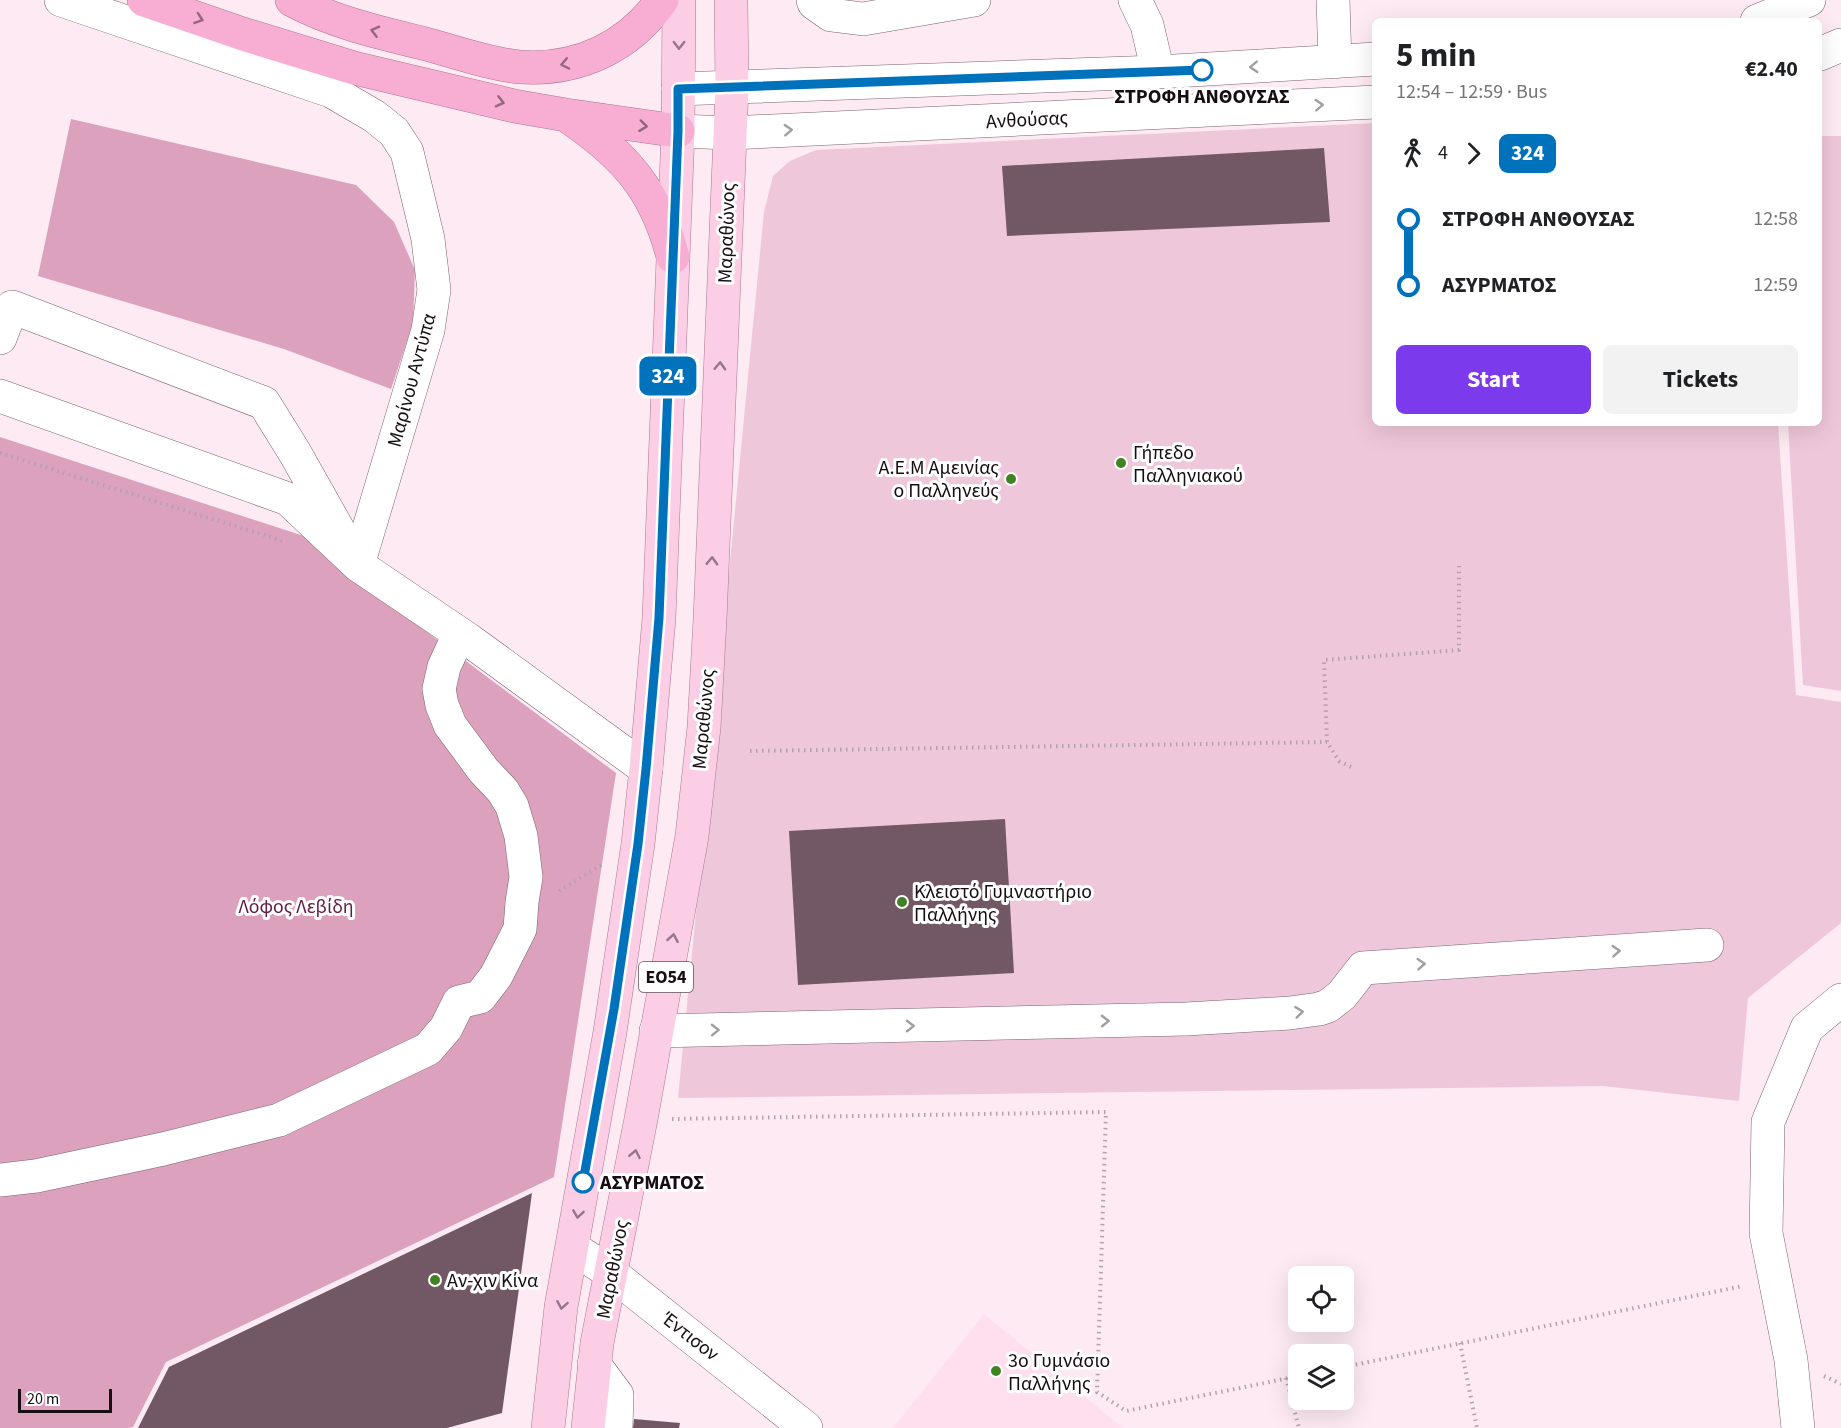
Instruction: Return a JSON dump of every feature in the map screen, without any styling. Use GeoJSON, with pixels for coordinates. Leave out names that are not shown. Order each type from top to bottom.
{"type":"FeatureCollection","features":[{"type":"Feature","properties":{"kind":"highway"},"geometry":{"type":"LineString","coordinates":[[144,0],[322,59],[514,106],[566,116],[678,131]]}},
{"type":"Feature","properties":{"kind":"highway"},"geometry":{"type":"LineString","coordinates":[[292,0],[329,18],[353,26],[518,67],[540,67],[586,59],[619,43],[648,18],[662,0]]}},
{"type":"Feature","properties":{"kind":"highway"},"geometry":{"type":"LineString","coordinates":[[566,116],[607,145],[634,174],[661,220],[673,257]]}},
{"type":"Feature","properties":{"kind":"main road","name":"ΕΟ54"},"geometry":{"type":"LineString","coordinates":[[548,1428],[561,1307],[610,1032],[638,844],[646,769],[659,618],[678,131],[680,0]]}},
{"type":"Feature","properties":{"kind":"main road","name":"Μαραθώνος"},"geometry":{"type":"LineString","coordinates":[[588,1428],[594,1364],[692,836],[704,727],[732,88],[731,0]]}},
{"type":"Feature","properties":{"kind":"street","name":"Μαρίνου Αντύπα"},"geometry":{"type":"LineString","coordinates":[[61,0],[331,91],[374,116],[394,132],[407,152],[428,239],[434,290],[428,330],[358,565]]}},
{"type":"Feature","properties":{"kind":"street"},"geometry":{"type":"LineString","coordinates":[[813,0],[831,15],[863,19],[974,0]]}},
{"type":"Feature","properties":{"kind":"street"},"geometry":{"type":"LineString","coordinates":[[1135,0],[1147,25],[1158,72]]}},
{"type":"Feature","properties":{"kind":"street"},"geometry":{"type":"LineString","coordinates":[[1333,0],[1335,62]]}},
{"type":"Feature","properties":{"kind":"street"},"geometry":{"type":"LineString","coordinates":[[1764,18],[1809,0]]}},
{"type":"Feature","properties":{"kind":"street"},"geometry":{"type":"LineString","coordinates":[[1822,53],[1841,45]]}},
{"type":"Feature","properties":{"kind":"street","name":"Ανθούσας"},"geometry":{"type":"LineString","coordinates":[[678,89],[1158,72],[1372,59]]}},
{"type":"Feature","properties":{"kind":"street","name":"Ανθούσας"},"geometry":{"type":"LineString","coordinates":[[678,131],[730,133],[1372,102]]}},
{"type":"Feature","properties":{"kind":"street"},"geometry":{"type":"LineString","coordinates":[[0,338],[12,307],[264,403],[358,565]]}},
{"type":"Feature","properties":{"kind":"street"},"geometry":{"type":"LineString","coordinates":[[0,396],[288,499],[358,565],[459,634],[646,769]]}},
{"type":"Feature","properties":{"kind":"street"},"geometry":{"type":"LineString","coordinates":[[0,1180],[36,1176],[163,1149],[279,1120],[428,1049],[446,1028],[459,1002],[480,997],[496,976],[520,929],[526,877],[521,836],[512,806],[503,791],[484,771],[450,725],[442,705],[439,689],[444,666],[459,634]]}},
{"type":"Feature","properties":{"kind":"street"},"geometry":{"type":"LineString","coordinates":[[656,1031],[1186,1019],[1290,1014],[1328,1006],[1342,994],[1363,968],[1707,945]]}},
{"type":"Feature","properties":{"kind":"street"},"geometry":{"type":"LineString","coordinates":[[1798,1428],[1791,1360],[1766,1233],[1768,1122],[1807,1028],[1841,1000]]}},
{"type":"Feature","properties":{"kind":"street","name":"Έντισον"},"geometry":{"type":"LineString","coordinates":[[573,1248],[611,1273],[806,1428]]}},
{"type":"Feature","properties":{"kind":"street"},"geometry":{"type":"LineString","coordinates":[[594,1364],[617,1395],[616,1428]]}},
{"type":"Feature","properties":{"kind":"path"},"geometry":{"type":"LineString","coordinates":[[0,453],[291,544]]}},
{"type":"Feature","properties":{"kind":"path"},"geometry":{"type":"LineString","coordinates":[[1351,767],[1339,761],[1327,742],[1324,660],[1459,650],[1459,566]]}},
{"type":"Feature","properties":{"kind":"path"},"geometry":{"type":"LineString","coordinates":[[750,751],[1327,742]]}},
{"type":"Feature","properties":{"kind":"path"},"geometry":{"type":"LineString","coordinates":[[555,897],[560,888],[638,844]]}},
{"type":"Feature","properties":{"kind":"path"},"geometry":{"type":"LineString","coordinates":[[641,1119],[1106,1112],[1097,1392],[1126,1411],[1286,1378],[1299,1428]]}},
{"type":"Feature","properties":{"kind":"path"},"geometry":{"type":"LineString","coordinates":[[1354,1364],[1775,1279]]}},
{"type":"Feature","properties":{"kind":"path"},"geometry":{"type":"LineString","coordinates":[[1460,1343],[1477,1428]]}},
{"type":"Feature","properties":{"kind":"shaded area"},"geometry":{"type":"Polygon","coordinates":[[[1372,123],[1372,426],[1778,426],[1796,695],[1841,702],[1841,923],[1748,998],[1739,1101],[1603,1086],[678,1098],[764,212],[773,176],[790,161],[816,150],[1372,123]]]}},
{"type":"Feature","properties":{"kind":"shaded area"},"geometry":{"type":"Polygon","coordinates":[[[1822,136],[1841,136],[1841,691],[1803,685],[1788,426],[1822,426],[1822,136]]]}},
{"type":"Feature","properties":{"kind":"shaded area","name":"3ο Γυμνάσιο Παλλήνης"},"geometry":{"type":"Polygon","coordinates":[[[984,1314],[1123,1428],[893,1428],[984,1314]]]}},
{"type":"Feature","properties":{"kind":"green space"},"geometry":{"type":"Polygon","coordinates":[[[71,119],[356,185],[394,222],[415,270],[413,323],[391,389],[284,349],[38,276],[71,119]]]}},
{"type":"Feature","properties":{"kind":"green space","name":"Λόφος Λεβίδη"},"geometry":{"type":"Polygon","coordinates":[[[0,437],[322,542],[352,576],[616,773],[554,1177],[166,1362],[133,1427],[128,1428],[0,1428],[0,437]]]}},
{"type":"Feature","properties":{"kind":"building"},"geometry":{"type":"Polygon","coordinates":[[[1324,148],[1330,222],[1007,236],[1002,166],[1324,148]]]}},
{"type":"Feature","properties":{"kind":"building","name":"Κλειστό Γυμναστήριο Παλλήνης"},"geometry":{"type":"Polygon","coordinates":[[[1005,819],[1014,973],[798,985],[789,831],[1005,819]]]}},
{"type":"Feature","properties":{"kind":"building","name":"Αν-χιν Κίνα"},"geometry":{"type":"Polygon","coordinates":[[[532,1193],[502,1413],[447,1428],[138,1428],[169,1367],[532,1193]]]}},
{"type":"Feature","properties":{"kind":"building"},"geometry":{"type":"Polygon","coordinates":[[[634,1419],[680,1423],[679,1428],[633,1428],[634,1419]]]}},
{"type":"Feature","properties":{"kind":"bus line","name":"324"},"geometry":{"type":"LineString","coordinates":[[583,1182],[614,1009],[638,844],[648,752],[659,618],[678,89],[1202,70]]}},
{"type":"Feature","properties":{"kind":"place","name":"ΣΤΡΟΦΗ ΑΝΘΟΥΣΑΣ"},"geometry":{"type":"Point","coordinates":[1202,70]}},
{"type":"Feature","properties":{"kind":"place","name":"Γήπεδο Παλληνιακού"},"geometry":{"type":"Point","coordinates":[1121,463]}},
{"type":"Feature","properties":{"kind":"place","name":"Α.Ε.Μ Αμεινίας ο Παλληνεύς"},"geometry":{"type":"Point","coordinates":[1011,479]}},
{"type":"Feature","properties":{"kind":"place","name":"Κλειστό Γυμναστήριο Παλλήνης"},"geometry":{"type":"Point","coordinates":[902,902]}},
{"type":"Feature","properties":{"kind":"place","name":"ΑΣΥΡΜΑΤΟΣ"},"geometry":{"type":"Point","coordinates":[583,1182]}},
{"type":"Feature","properties":{"kind":"place","name":"Αν-χιν Κίνα"},"geometry":{"type":"Point","coordinates":[435,1280]}},
{"type":"Feature","properties":{"kind":"place","name":"3ο Γυμνάσιο Παλλήνης"},"geometry":{"type":"Point","coordinates":[996,1371]}}]}
